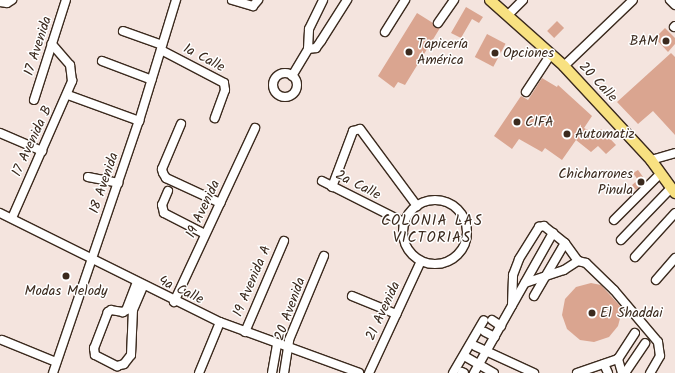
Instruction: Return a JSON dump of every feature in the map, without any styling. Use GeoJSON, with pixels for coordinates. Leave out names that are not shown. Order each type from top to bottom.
{"type":"FeatureCollection","features":[{"type":"Feature","properties":{"kind":"main road","name":"20 Calle"},"geometry":{"type":"LineString","coordinates":[[490,0],[564,66],[651,160],[673,191]]}},
{"type":"Feature","properties":{"kind":"street"},"geometry":{"type":"LineString","coordinates":[[0,2],[8,3],[12,0]]}},
{"type":"Feature","properties":{"kind":"street","name":"17 Avenida"},"geometry":{"type":"LineString","coordinates":[[34,100],[66,0]]}},
{"type":"Feature","properties":{"kind":"street","name":"18 Avenida"},"geometry":{"type":"LineString","coordinates":[[53,373],[139,121],[176,0]]}},
{"type":"Feature","properties":{"kind":"street"},"geometry":{"type":"LineString","coordinates":[[232,0],[255,3]]}},
{"type":"Feature","properties":{"kind":"street"},"geometry":{"type":"LineString","coordinates":[[292,76],[308,49],[307,36],[322,0]]}},
{"type":"Feature","properties":{"kind":"street"},"geometry":{"type":"LineString","coordinates":[[308,49],[316,48],[322,42],[347,0]]}},
{"type":"Feature","properties":{"kind":"street"},"geometry":{"type":"LineString","coordinates":[[385,32],[405,0]]}},
{"type":"Feature","properties":{"kind":"street"},"geometry":{"type":"LineString","coordinates":[[438,23],[454,0]]}},
{"type":"Feature","properties":{"kind":"street"},"geometry":{"type":"LineString","coordinates":[[508,15],[523,0]]}},
{"type":"Feature","properties":{"kind":"street"},"geometry":{"type":"LineString","coordinates":[[564,66],[633,0]]}},
{"type":"Feature","properties":{"kind":"street"},"geometry":{"type":"LineString","coordinates":[[670,0],[675,5]]}},
{"type":"Feature","properties":{"kind":"street"},"geometry":{"type":"LineString","coordinates":[[123,31],[162,48]]}},
{"type":"Feature","properties":{"kind":"street","name":"17 Avenida B"},"geometry":{"type":"LineString","coordinates":[[12,218],[68,95],[72,73],[70,65],[52,44]]}},
{"type":"Feature","properties":{"kind":"street","name":"1a Calle"},"geometry":{"type":"LineString","coordinates":[[162,48],[224,83],[225,90],[215,118]]}},
{"type":"Feature","properties":{"kind":"street"},"geometry":{"type":"LineString","coordinates":[[526,92],[551,54]]}},
{"type":"Feature","properties":{"kind":"street"},"geometry":{"type":"LineString","coordinates":[[102,61],[152,80]]}},
{"type":"Feature","properties":{"kind":"street"},"geometry":{"type":"LineString","coordinates":[[68,95],[139,121]]}},
{"type":"Feature","properties":{"kind":"street"},"geometry":{"type":"LineString","coordinates":[[181,124],[162,169],[166,178],[220,204]]}},
{"type":"Feature","properties":{"kind":"street","name":"19 Avenida"},"geometry":{"type":"LineString","coordinates":[[174,302],[255,128]]}},
{"type":"Feature","properties":{"kind":"street"},"geometry":{"type":"LineString","coordinates":[[332,187],[353,131],[363,130],[417,206]]}},
{"type":"Feature","properties":{"kind":"street"},"geometry":{"type":"LineString","coordinates":[[0,133],[42,151]]}},
{"type":"Feature","properties":{"kind":"street"},"geometry":{"type":"LineString","coordinates":[[651,160],[675,153]]}},
{"type":"Feature","properties":{"kind":"street"},"geometry":{"type":"LineString","coordinates":[[614,220],[660,174]]}},
{"type":"Feature","properties":{"kind":"street"},"geometry":{"type":"LineString","coordinates":[[88,177],[118,183]]}},
{"type":"Feature","properties":{"kind":"street","name":"2a Calle"},"geometry":{"type":"LineString","coordinates":[[322,181],[405,223]]}},
{"type":"Feature","properties":{"kind":"street"},"geometry":{"type":"LineString","coordinates":[[168,191],[162,205],[164,213],[206,234]]}},
{"type":"Feature","properties":{"kind":"street"},"geometry":{"type":"LineString","coordinates":[[621,240],[673,191]]}},
{"type":"Feature","properties":{"kind":"street"},"geometry":{"type":"LineString","coordinates":[[438,201],[452,206],[462,216],[467,230],[464,244],[456,256],[443,263],[421,261],[407,248],[403,236],[405,223],[417,206],[438,201]]}},
{"type":"Feature","properties":{"kind":"street"},"geometry":{"type":"LineString","coordinates":[[635,257],[675,213]]}},
{"type":"Feature","properties":{"kind":"street","name":"4a Calle"},"geometry":{"type":"LineString","coordinates":[[0,214],[12,218],[174,302],[245,332],[359,373]]}},
{"type":"Feature","properties":{"kind":"street"},"geometry":{"type":"LineString","coordinates":[[512,306],[513,275],[526,246],[540,226],[544,226],[564,243],[578,261]]}},
{"type":"Feature","properties":{"kind":"street"},"geometry":{"type":"LineString","coordinates":[[474,373],[553,233]]}},
{"type":"Feature","properties":{"kind":"street","name":"19 Avenida A"},"geometry":{"type":"LineString","coordinates":[[245,332],[284,241]]}},
{"type":"Feature","properties":{"kind":"street"},"geometry":{"type":"LineString","coordinates":[[534,296],[564,243]]}},
{"type":"Feature","properties":{"kind":"street","name":"20 Avenida"},"geometry":{"type":"LineString","coordinates":[[284,373],[289,340],[324,256]]}},
{"type":"Feature","properties":{"kind":"street"},"geometry":{"type":"LineString","coordinates":[[656,280],[675,258]]}},
{"type":"Feature","properties":{"kind":"street","name":"21 Avenida"},"geometry":{"type":"LineString","coordinates":[[369,373],[421,261]]}},
{"type":"Feature","properties":{"kind":"street"},"geometry":{"type":"LineString","coordinates":[[525,283],[564,270],[578,261],[586,262],[600,274],[658,342],[660,356],[650,373]]}},
{"type":"Feature","properties":{"kind":"street"},"geometry":{"type":"LineString","coordinates":[[140,284],[133,310],[131,355],[124,364],[117,366],[95,355],[94,348],[108,312],[111,310],[123,312],[126,310],[140,284]]}},
{"type":"Feature","properties":{"kind":"street"},"geometry":{"type":"LineString","coordinates":[[352,296],[396,314]]}},
{"type":"Feature","properties":{"kind":"street"},"geometry":{"type":"LineString","coordinates":[[453,373],[488,320],[501,326]]}},
{"type":"Feature","properties":{"kind":"street"},"geometry":{"type":"LineString","coordinates":[[199,373],[220,322]]}},
{"type":"Feature","properties":{"kind":"street"},"geometry":{"type":"LineString","coordinates":[[485,332],[495,337]]}},
{"type":"Feature","properties":{"kind":"street"},"geometry":{"type":"LineString","coordinates":[[577,373],[591,371],[618,359],[635,333]]}},
{"type":"Feature","properties":{"kind":"street"},"geometry":{"type":"LineString","coordinates":[[2,340],[56,362]]}},
{"type":"Feature","properties":{"kind":"street"},"geometry":{"type":"LineString","coordinates":[[625,373],[645,343]]}},
{"type":"Feature","properties":{"kind":"street","name":"20 Avenida"},"geometry":{"type":"LineString","coordinates":[[272,373],[278,344]]}},
{"type":"Feature","properties":{"kind":"street"},"geometry":{"type":"LineString","coordinates":[[475,346],[534,373]]}},
{"type":"Feature","properties":{"kind":"street"},"geometry":{"type":"LineString","coordinates":[[466,357],[494,373]]}},
{"type":"Feature","properties":{"kind":"street"},"geometry":{"type":"LineString","coordinates":[[618,359],[622,373]]}},
{"type":"Feature","properties":{"kind":"street"},"geometry":{"type":"LineString","coordinates":[[604,364],[608,373]]}},
{"type":"Feature","properties":{"kind":"building"},"geometry":{"type":"Polygon","coordinates":[[[466,7],[483,17],[479,23],[472,19],[461,38],[451,33],[466,7]]]}},
{"type":"Feature","properties":{"kind":"building","name":"Tapicería América"},"geometry":{"type":"Polygon","coordinates":[[[417,13],[433,23],[435,27],[440,28],[405,85],[398,82],[394,88],[378,76],[417,13]]]}},
{"type":"Feature","properties":{"kind":"building"},"geometry":{"type":"Polygon","coordinates":[[[557,21],[564,28],[554,38],[547,31],[557,21]]]}},
{"type":"Feature","properties":{"kind":"building","name":"BAM"},"geometry":{"type":"Polygon","coordinates":[[[665,28],[675,38],[675,44],[668,52],[655,38],[665,28]]]}},
{"type":"Feature","properties":{"kind":"building"},"geometry":{"type":"Polygon","coordinates":[[[487,34],[506,44],[493,67],[475,57],[487,34]]]}},
{"type":"Feature","properties":{"kind":"building"},"geometry":{"type":"Polygon","coordinates":[[[671,53],[675,57],[675,135],[653,111],[638,124],[617,102],[671,53]]]}},
{"type":"Feature","properties":{"kind":"building"},"geometry":{"type":"Polygon","coordinates":[[[542,78],[557,87],[558,85],[592,116],[584,128],[596,134],[601,129],[616,145],[606,154],[598,146],[591,152],[576,140],[562,160],[545,148],[542,152],[519,139],[512,149],[494,136],[521,96],[528,100],[542,78]]]}},
{"type":"Feature","properties":{"kind":"building","name":"Chicharrones Pinula"},"geometry":{"type":"Polygon","coordinates":[[[638,170],[646,181],[636,190],[632,185],[638,180],[633,173],[638,170]]]}},
{"type":"Feature","properties":{"kind":"building","name":"El Shaddai"},"geometry":{"type":"Polygon","coordinates":[[[591,283],[601,285],[620,306],[622,311],[618,326],[609,337],[594,342],[580,340],[567,329],[562,315],[565,299],[576,287],[591,283]]]}},
{"type":"Feature","properties":{"kind":"place","name":"BAM"},"geometry":{"type":"Point","coordinates":[666,41]}},
{"type":"Feature","properties":{"kind":"place","name":"Tapicería América"},"geometry":{"type":"Point","coordinates":[409,52]}},
{"type":"Feature","properties":{"kind":"place","name":"Opciones"},"geometry":{"type":"Point","coordinates":[495,53]}},
{"type":"Feature","properties":{"kind":"place","name":"CIFA"},"geometry":{"type":"Point","coordinates":[517,122]}},
{"type":"Feature","properties":{"kind":"place","name":"Automatiz"},"geometry":{"type":"Point","coordinates":[567,134]}},
{"type":"Feature","properties":{"kind":"place","name":"Chicharrones Pinula"},"geometry":{"type":"Point","coordinates":[641,182]}},
{"type":"Feature","properties":{"kind":"place","name":"Modas Melody"},"geometry":{"type":"Point","coordinates":[66,276]}},
{"type":"Feature","properties":{"kind":"place","name":"El Shaddai"},"geometry":{"type":"Point","coordinates":[592,313]}},
{"type":"Feature","properties":{"kind":"district","name":"COLONIA LAS VICTORIAS"},"geometry":{"type":"Point","coordinates":[432,230]}}]}
